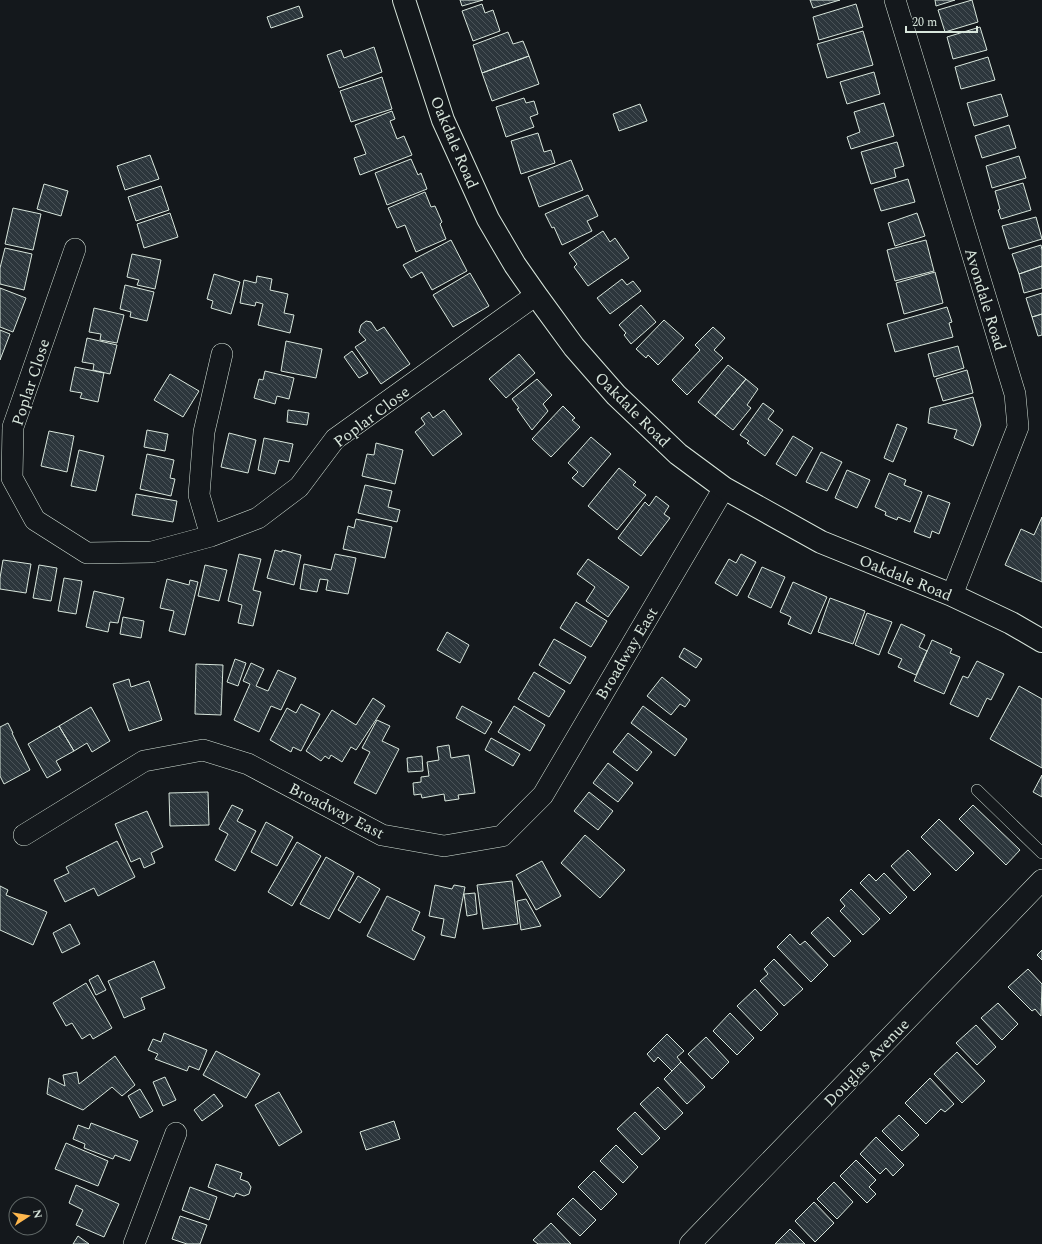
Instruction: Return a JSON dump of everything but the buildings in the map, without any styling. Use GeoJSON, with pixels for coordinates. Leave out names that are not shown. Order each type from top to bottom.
{"type":"FeatureCollection","features":[{"type":"Feature","properties":{"kind":"street","name":"Oakdale Road"},"geometry":{"type":"LineString","coordinates":[[404,0],[443,120],[488,219],[515,265],[536,295],[574,347],[616,395],[678,454],[724,488],[820,542],[952,595],[1011,623],[1042,641]]}},
{"type":"Feature","properties":{"kind":"street","name":"Avondale Road"},"geometry":{"type":"LineString","coordinates":[[895,0],[1015,394],[1018,427],[952,595]]}},
{"type":"Feature","properties":{"kind":"street","name":"Poplar Close"},"geometry":{"type":"LineString","coordinates":[[75,249],[13,427],[12,478],[35,520],[87,553],[152,552],[211,536],[258,518],[299,487],[335,439],[536,295]]}},
{"type":"Feature","properties":{"kind":"street"},"geometry":{"type":"LineString","coordinates":[[211,536],[199,495],[204,432],[222,354]]}},
{"type":"Feature","properties":{"kind":"street","name":"Broadway East"},"geometry":{"type":"LineString","coordinates":[[24,834],[144,761],[203,750],[248,764],[382,835],[444,846],[502,836],[543,794],[724,488]]}},
{"type":"Feature","properties":{"kind":"street","name":"Douglas Avenue"},"geometry":{"type":"LineString","coordinates":[[690,1244],[1042,880]]}},
{"type":"Feature","properties":{"kind":"street"},"geometry":{"type":"LineString","coordinates":[[134,1244],[176,1133]]}},
{"type":"Feature","properties":{"kind":"lane"},"geometry":{"type":"LineString","coordinates":[[977,790],[1042,853]]}}]}
